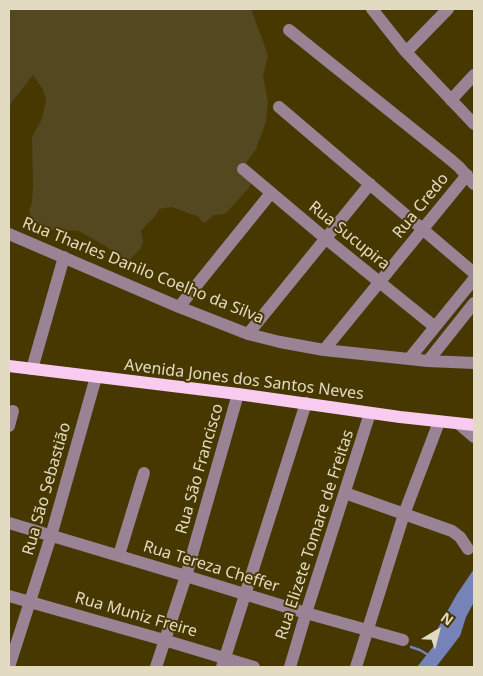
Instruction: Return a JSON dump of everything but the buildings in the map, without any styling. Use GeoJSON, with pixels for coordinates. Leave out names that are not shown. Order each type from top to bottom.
{"type":"FeatureCollection","features":[{"type":"Feature","properties":{"kind":"main road","name":"Avenida Jones dos Santos Neves"},"geometry":{"type":"LineString","coordinates":[[9,366],[474,425]]}},
{"type":"Feature","properties":{"kind":"street"},"geometry":{"type":"LineString","coordinates":[[372,9],[406,52],[474,124]]}},
{"type":"Feature","properties":{"kind":"street"},"geometry":{"type":"LineString","coordinates":[[406,52],[448,9]]}},
{"type":"Feature","properties":{"kind":"street"},"geometry":{"type":"LineString","coordinates":[[288,30],[451,160],[471,180]]}},
{"type":"Feature","properties":{"kind":"street"},"geometry":{"type":"LineString","coordinates":[[451,100],[474,75]]}},
{"type":"Feature","properties":{"kind":"street"},"geometry":{"type":"LineString","coordinates":[[279,107],[474,273]]}},
{"type":"Feature","properties":{"kind":"street","name":"Rua Sucupira"},"geometry":{"type":"LineString","coordinates":[[243,169],[435,327]]}},
{"type":"Feature","properties":{"kind":"street","name":"Rua Credo"},"geometry":{"type":"LineString","coordinates":[[324,350],[423,230],[471,180]]}},
{"type":"Feature","properties":{"kind":"street"},"geometry":{"type":"LineString","coordinates":[[248,334],[370,184]]}},
{"type":"Feature","properties":{"kind":"street"},"geometry":{"type":"LineString","coordinates":[[179,306],[271,193]]}},
{"type":"Feature","properties":{"kind":"street","name":"Rua Tharles Danilo Coelho da Silva"},"geometry":{"type":"LineString","coordinates":[[9,234],[248,334],[324,350],[428,361],[474,363]]}},
{"type":"Feature","properties":{"kind":"street"},"geometry":{"type":"LineString","coordinates":[[32,369],[64,258]]}},
{"type":"Feature","properties":{"kind":"street"},"geometry":{"type":"LineString","coordinates":[[409,359],[474,279]]}},
{"type":"Feature","properties":{"kind":"street"},"geometry":{"type":"LineString","coordinates":[[428,361],[474,303]]}},
{"type":"Feature","properties":{"kind":"street","name":"Rua São Sebastião"},"geometry":{"type":"LineString","coordinates":[[9,667],[51,536],[96,378]]}},
{"type":"Feature","properties":{"kind":"street","name":"Rua São Francisco"},"geometry":{"type":"LineString","coordinates":[[156,667],[186,576],[238,394]]}},
{"type":"Feature","properties":{"kind":"street"},"geometry":{"type":"LineString","coordinates":[[223,662],[306,403]]}},
{"type":"Feature","properties":{"kind":"street"},"geometry":{"type":"LineString","coordinates":[[9,426],[13,411]]}},
{"type":"Feature","properties":{"kind":"street","name":"Rua Elizete Tomare de Freitas"},"geometry":{"type":"LineString","coordinates":[[290,667],[370,413]]}},
{"type":"Feature","properties":{"kind":"street"},"geometry":{"type":"LineString","coordinates":[[356,667],[404,514],[439,422]]}},
{"type":"Feature","properties":{"kind":"street"},"geometry":{"type":"LineString","coordinates":[[458,424],[474,437]]}},
{"type":"Feature","properties":{"kind":"street"},"geometry":{"type":"LineString","coordinates":[[119,555],[144,473]]}},
{"type":"Feature","properties":{"kind":"street"},"geometry":{"type":"LineString","coordinates":[[345,493],[457,534],[468,549]]}},
{"type":"Feature","properties":{"kind":"street","name":"Rua Tereza Cheffer"},"geometry":{"type":"LineString","coordinates":[[9,523],[306,613],[403,640]]}},
{"type":"Feature","properties":{"kind":"street","name":"Rua Muniz Freire"},"geometry":{"type":"LineString","coordinates":[[9,596],[164,640],[223,662],[254,667]]}},
{"type":"Feature","properties":{"kind":"shaded area"},"geometry":{"type":"Polygon","coordinates":[[[9,9],[251,9],[268,55],[263,76],[268,102],[266,122],[256,149],[246,163],[251,179],[249,188],[225,214],[214,215],[206,222],[202,222],[199,217],[172,207],[159,209],[141,231],[143,242],[140,249],[130,260],[121,259],[107,247],[79,231],[44,229],[37,234],[29,210],[32,203],[33,186],[32,137],[42,119],[46,100],[43,90],[33,75],[9,106],[9,9]]]}},
{"type":"Feature","properties":{"kind":"water"},"geometry":{"type":"Polygon","coordinates":[[[474,569],[474,602],[466,617],[460,636],[436,667],[417,667],[436,643],[437,630],[457,594],[474,569]]]}},
{"type":"Feature","properties":{"kind":"waterway"},"geometry":{"type":"LineString","coordinates":[[411,647],[430,656]]}}]}
